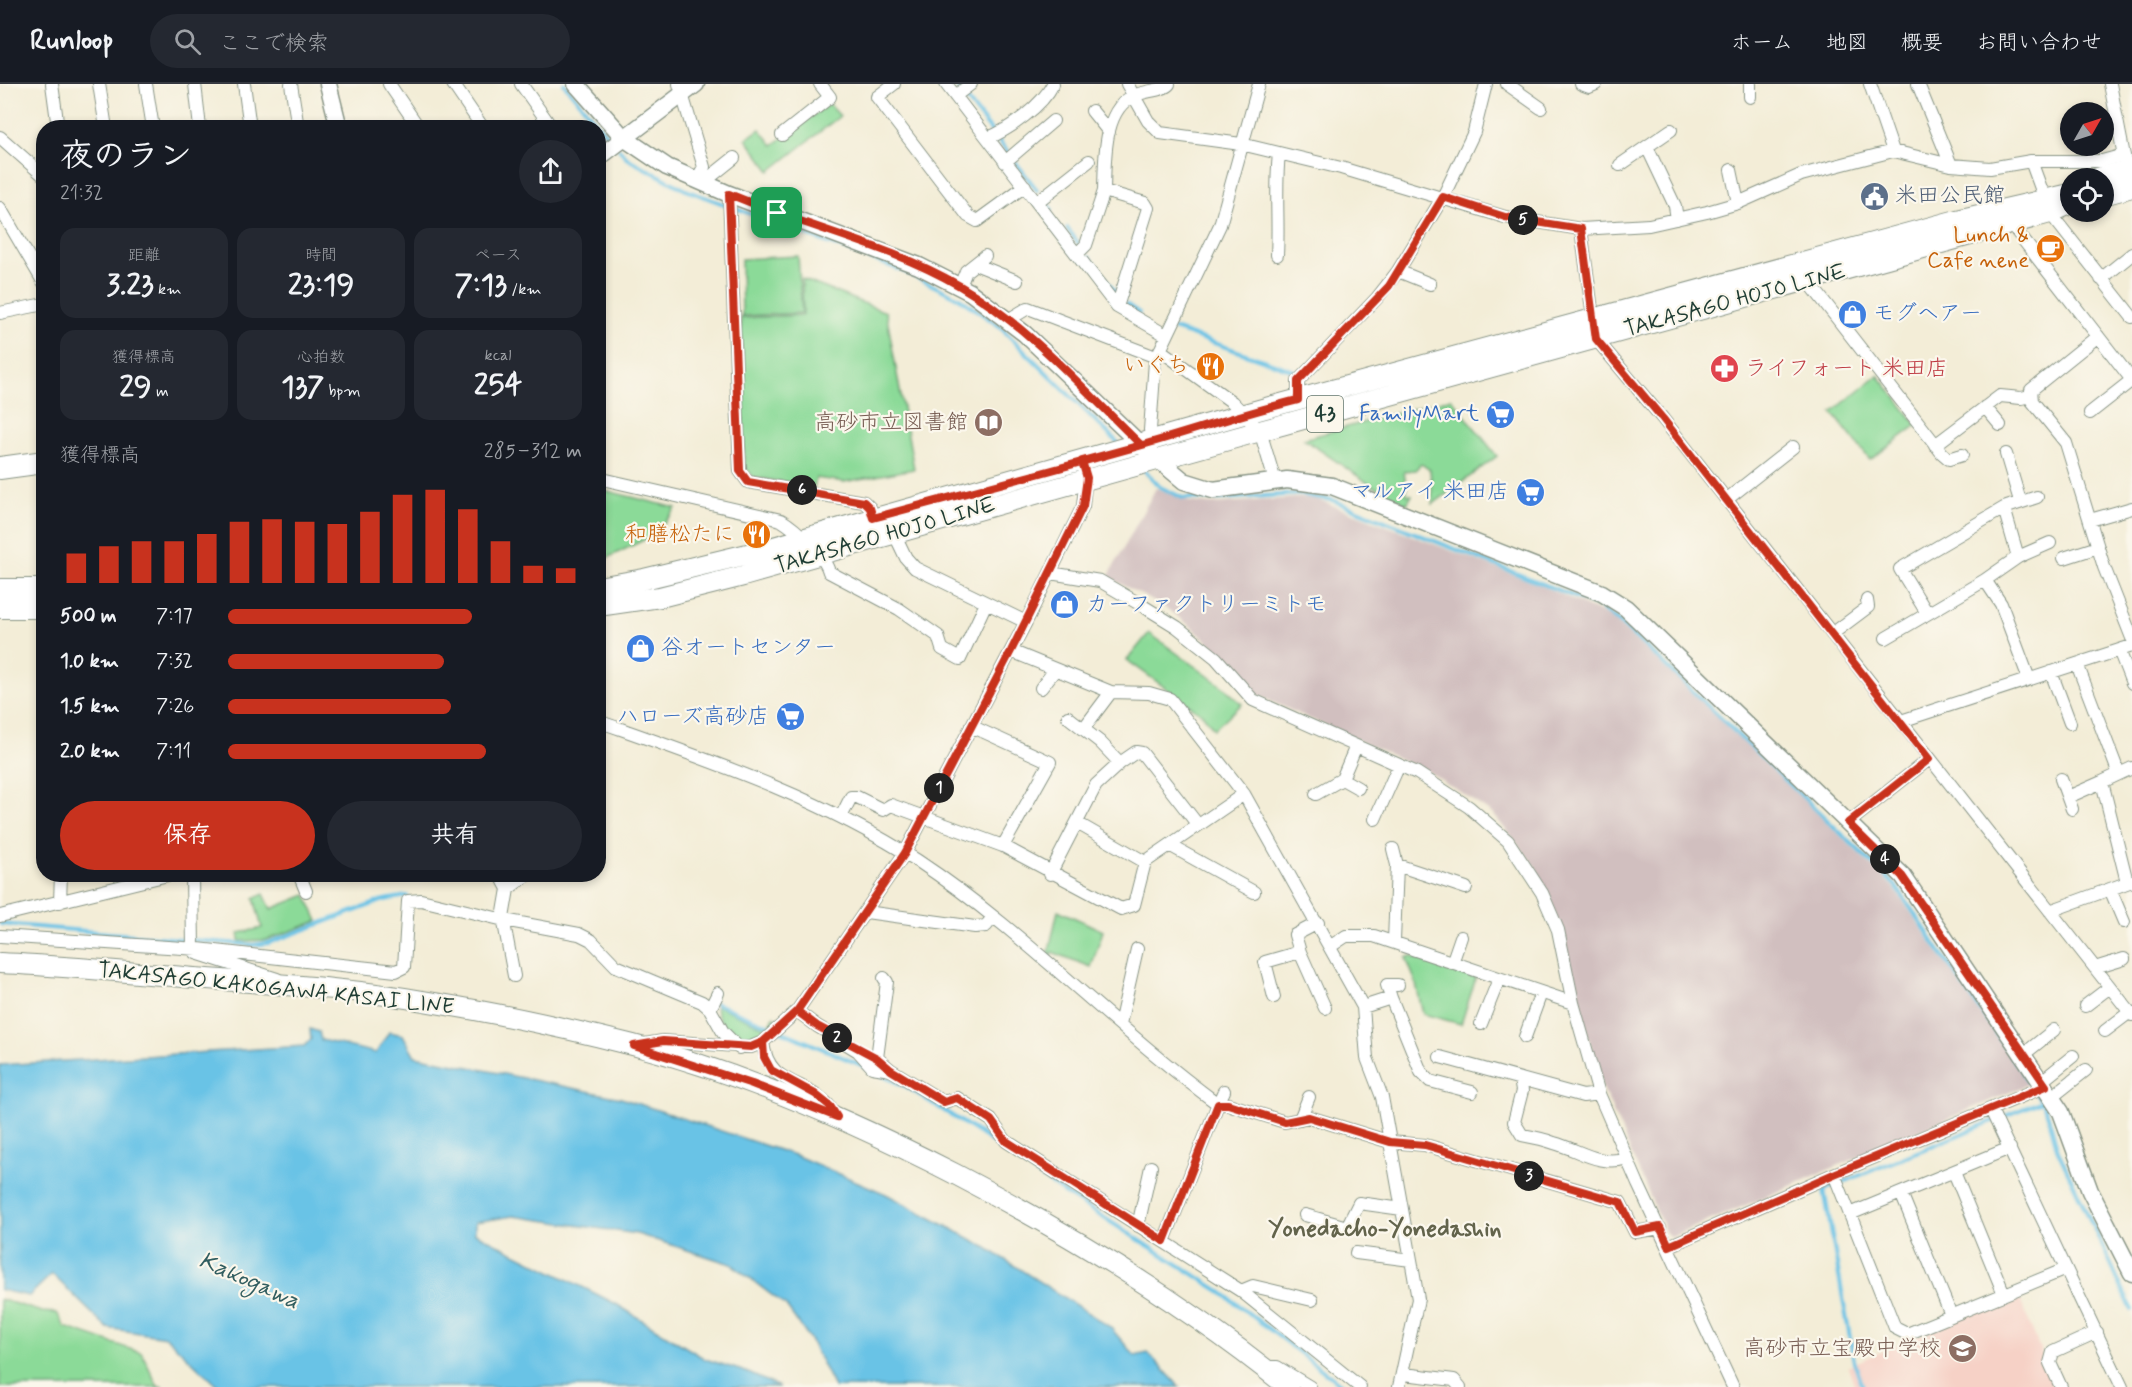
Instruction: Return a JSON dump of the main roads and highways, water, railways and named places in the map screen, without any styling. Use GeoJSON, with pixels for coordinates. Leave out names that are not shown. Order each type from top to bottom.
{"type":"FeatureCollection","features":[{"type":"Feature","properties":{"kind":"main road"},"geometry":{"type":"LineString","coordinates":[[2114,183],[2129,172]]}},
{"type":"Feature","properties":{"kind":"main road"},"geometry":{"type":"LineString","coordinates":[[2114,194],[2132,199]]}},
{"type":"Feature","properties":{"kind":"main road"},"geometry":{"type":"LineString","coordinates":[[2047,207],[2060,195]]}},
{"type":"Feature","properties":{"kind":"main road","name":"TAKASAGO HOJO LINE"},"geometry":{"type":"LineString","coordinates":[[606,605],[706,586],[816,554],[896,535],[1084,470],[1149,442],[1244,414],[1808,281],[2011,224],[2060,200]]}},
{"type":"Feature","properties":{"kind":"main road","name":"TAKASAGO HOJO LINE"},"geometry":{"type":"LineString","coordinates":[[606,585],[699,567],[873,518],[1084,470],[1159,462],[1957,220],[2060,205]]}},
{"type":"Feature","properties":{"kind":"main road"},"geometry":{"type":"LineString","coordinates":[[2047,207],[2060,209]]}},
{"type":"Feature","properties":{"kind":"main road"},"geometry":{"type":"LineString","coordinates":[[0,589],[36,589]]}},
{"type":"Feature","properties":{"kind":"main road"},"geometry":{"type":"LineString","coordinates":[[0,608],[36,608]]}},
{"type":"Feature","properties":{"kind":"main road","name":"TAKASAGO KAKOGAWA KASAI LINE"},"geometry":{"type":"LineString","coordinates":[[0,963],[98,968],[427,1001],[634,1046],[752,1084],[837,1117],[906,1149],[1032,1214],[1196,1317],[1288,1387]]}},
{"type":"Feature","properties":{"kind":"water","name":"Kakogawa"},"geometry":{"type":"Polygon","coordinates":[[[310,1029],[319,1032],[321,1040],[376,1053],[389,1032],[403,1035],[415,1056],[621,1098],[797,1156],[886,1194],[982,1245],[1110,1327],[1135,1356],[1148,1353],[1180,1387],[834,1387],[809,1338],[786,1306],[731,1264],[637,1234],[513,1216],[475,1222],[475,1233],[616,1304],[705,1359],[746,1372],[779,1387],[219,1387],[166,1337],[107,1328],[52,1274],[29,1296],[0,1290],[0,1065],[304,1046],[311,1039],[310,1029]]]}},
{"type":"Feature","properties":{"kind":"waterway"},"geometry":{"type":"LineString","coordinates":[[564,84],[594,120]]}},
{"type":"Feature","properties":{"kind":"waterway"},"geometry":{"type":"LineString","coordinates":[[955,84],[1037,190]]}},
{"type":"Feature","properties":{"kind":"waterway"},"geometry":{"type":"LineString","coordinates":[[606,134],[612,141]]}},
{"type":"Feature","properties":{"kind":"waterway"},"geometry":{"type":"LineString","coordinates":[[619,149],[628,159],[686,190],[903,271],[959,298],[998,325],[1118,443]]}},
{"type":"Feature","properties":{"kind":"waterway"},"geometry":{"type":"LineString","coordinates":[[1047,203],[1052,210]]}},
{"type":"Feature","properties":{"kind":"waterway"},"geometry":{"type":"LineString","coordinates":[[1067,228],[1078,243]]}},
{"type":"Feature","properties":{"kind":"waterway"},"geometry":{"type":"LineString","coordinates":[[1089,257],[1116,293]]}},
{"type":"Feature","properties":{"kind":"waterway"},"geometry":{"type":"LineString","coordinates":[[1126,304],[1139,313]]}},
{"type":"Feature","properties":{"kind":"waterway"},"geometry":{"type":"LineString","coordinates":[[1174,329],[1300,373]]}},
{"type":"Feature","properties":{"kind":"waterway"},"geometry":{"type":"LineString","coordinates":[[1144,470],[1160,487],[1183,498],[1217,499],[1298,494],[1332,500],[1598,606],[1620,623],[1682,681],[1895,885],[2042,1101],[1824,1190],[1854,1361],[1863,1387]]}},
{"type":"Feature","properties":{"kind":"waterway"},"geometry":{"type":"LineString","coordinates":[[1,924],[253,945],[268,943],[384,900],[407,896]]}},
{"type":"Feature","properties":{"kind":"waterway"},"geometry":{"type":"LineString","coordinates":[[715,1003],[868,1068]]}},
{"type":"Feature","properties":{"kind":"waterway"},"geometry":{"type":"LineString","coordinates":[[877,1073],[909,1088],[988,1139],[1063,1192],[1220,1291],[1344,1387]]}},
{"type":"Feature","properties":{"kind":"waterway"},"geometry":{"type":"LineString","coordinates":[[2042,1101],[2059,1153],[2132,1310]]}},
{"type":"Feature","properties":{"kind":"place","name":"米田公民館"},"geometry":{"type":"Point","coordinates":[1874,196]}},
{"type":"Feature","properties":{"kind":"place","name":"Lunch & Cafe nene"},"geometry":{"type":"Point","coordinates":[2050,249]}},
{"type":"Feature","properties":{"kind":"place","name":"モグヘアー"},"geometry":{"type":"Point","coordinates":[1852,314]}},
{"type":"Feature","properties":{"kind":"place","name":"いぐち"},"geometry":{"type":"Point","coordinates":[1210,366]}},
{"type":"Feature","properties":{"kind":"place","name":"ライフォート 米田店"},"geometry":{"type":"Point","coordinates":[1724,369]}},
{"type":"Feature","properties":{"kind":"place","name":"FamilyMart"},"geometry":{"type":"Point","coordinates":[1500,414]}},
{"type":"Feature","properties":{"kind":"place","name":"高砂市立図書館"},"geometry":{"type":"Point","coordinates":[989,423]}},
{"type":"Feature","properties":{"kind":"place","name":"マルアイ 米田店"},"geometry":{"type":"Point","coordinates":[1530,492]}},
{"type":"Feature","properties":{"kind":"place","name":"和膳松たに"},"geometry":{"type":"Point","coordinates":[756,535]}},
{"type":"Feature","properties":{"kind":"place","name":"カーファクトリーミトモ"},"geometry":{"type":"Point","coordinates":[1065,605]}},
{"type":"Feature","properties":{"kind":"place","name":"谷オートセンター"},"geometry":{"type":"Point","coordinates":[640,648]}},
{"type":"Feature","properties":{"kind":"place","name":"ハローズ高砂店"},"geometry":{"type":"Point","coordinates":[790,717]}},
{"type":"Feature","properties":{"kind":"place","name":"高砂市立宝殿中学校"},"geometry":{"type":"Point","coordinates":[1962,1349]}},
{"type":"Feature","properties":{"kind":"district","name":"Yonedacho-Yonedashin"},"geometry":{"type":"Point","coordinates":[1385,1229]}}]}
